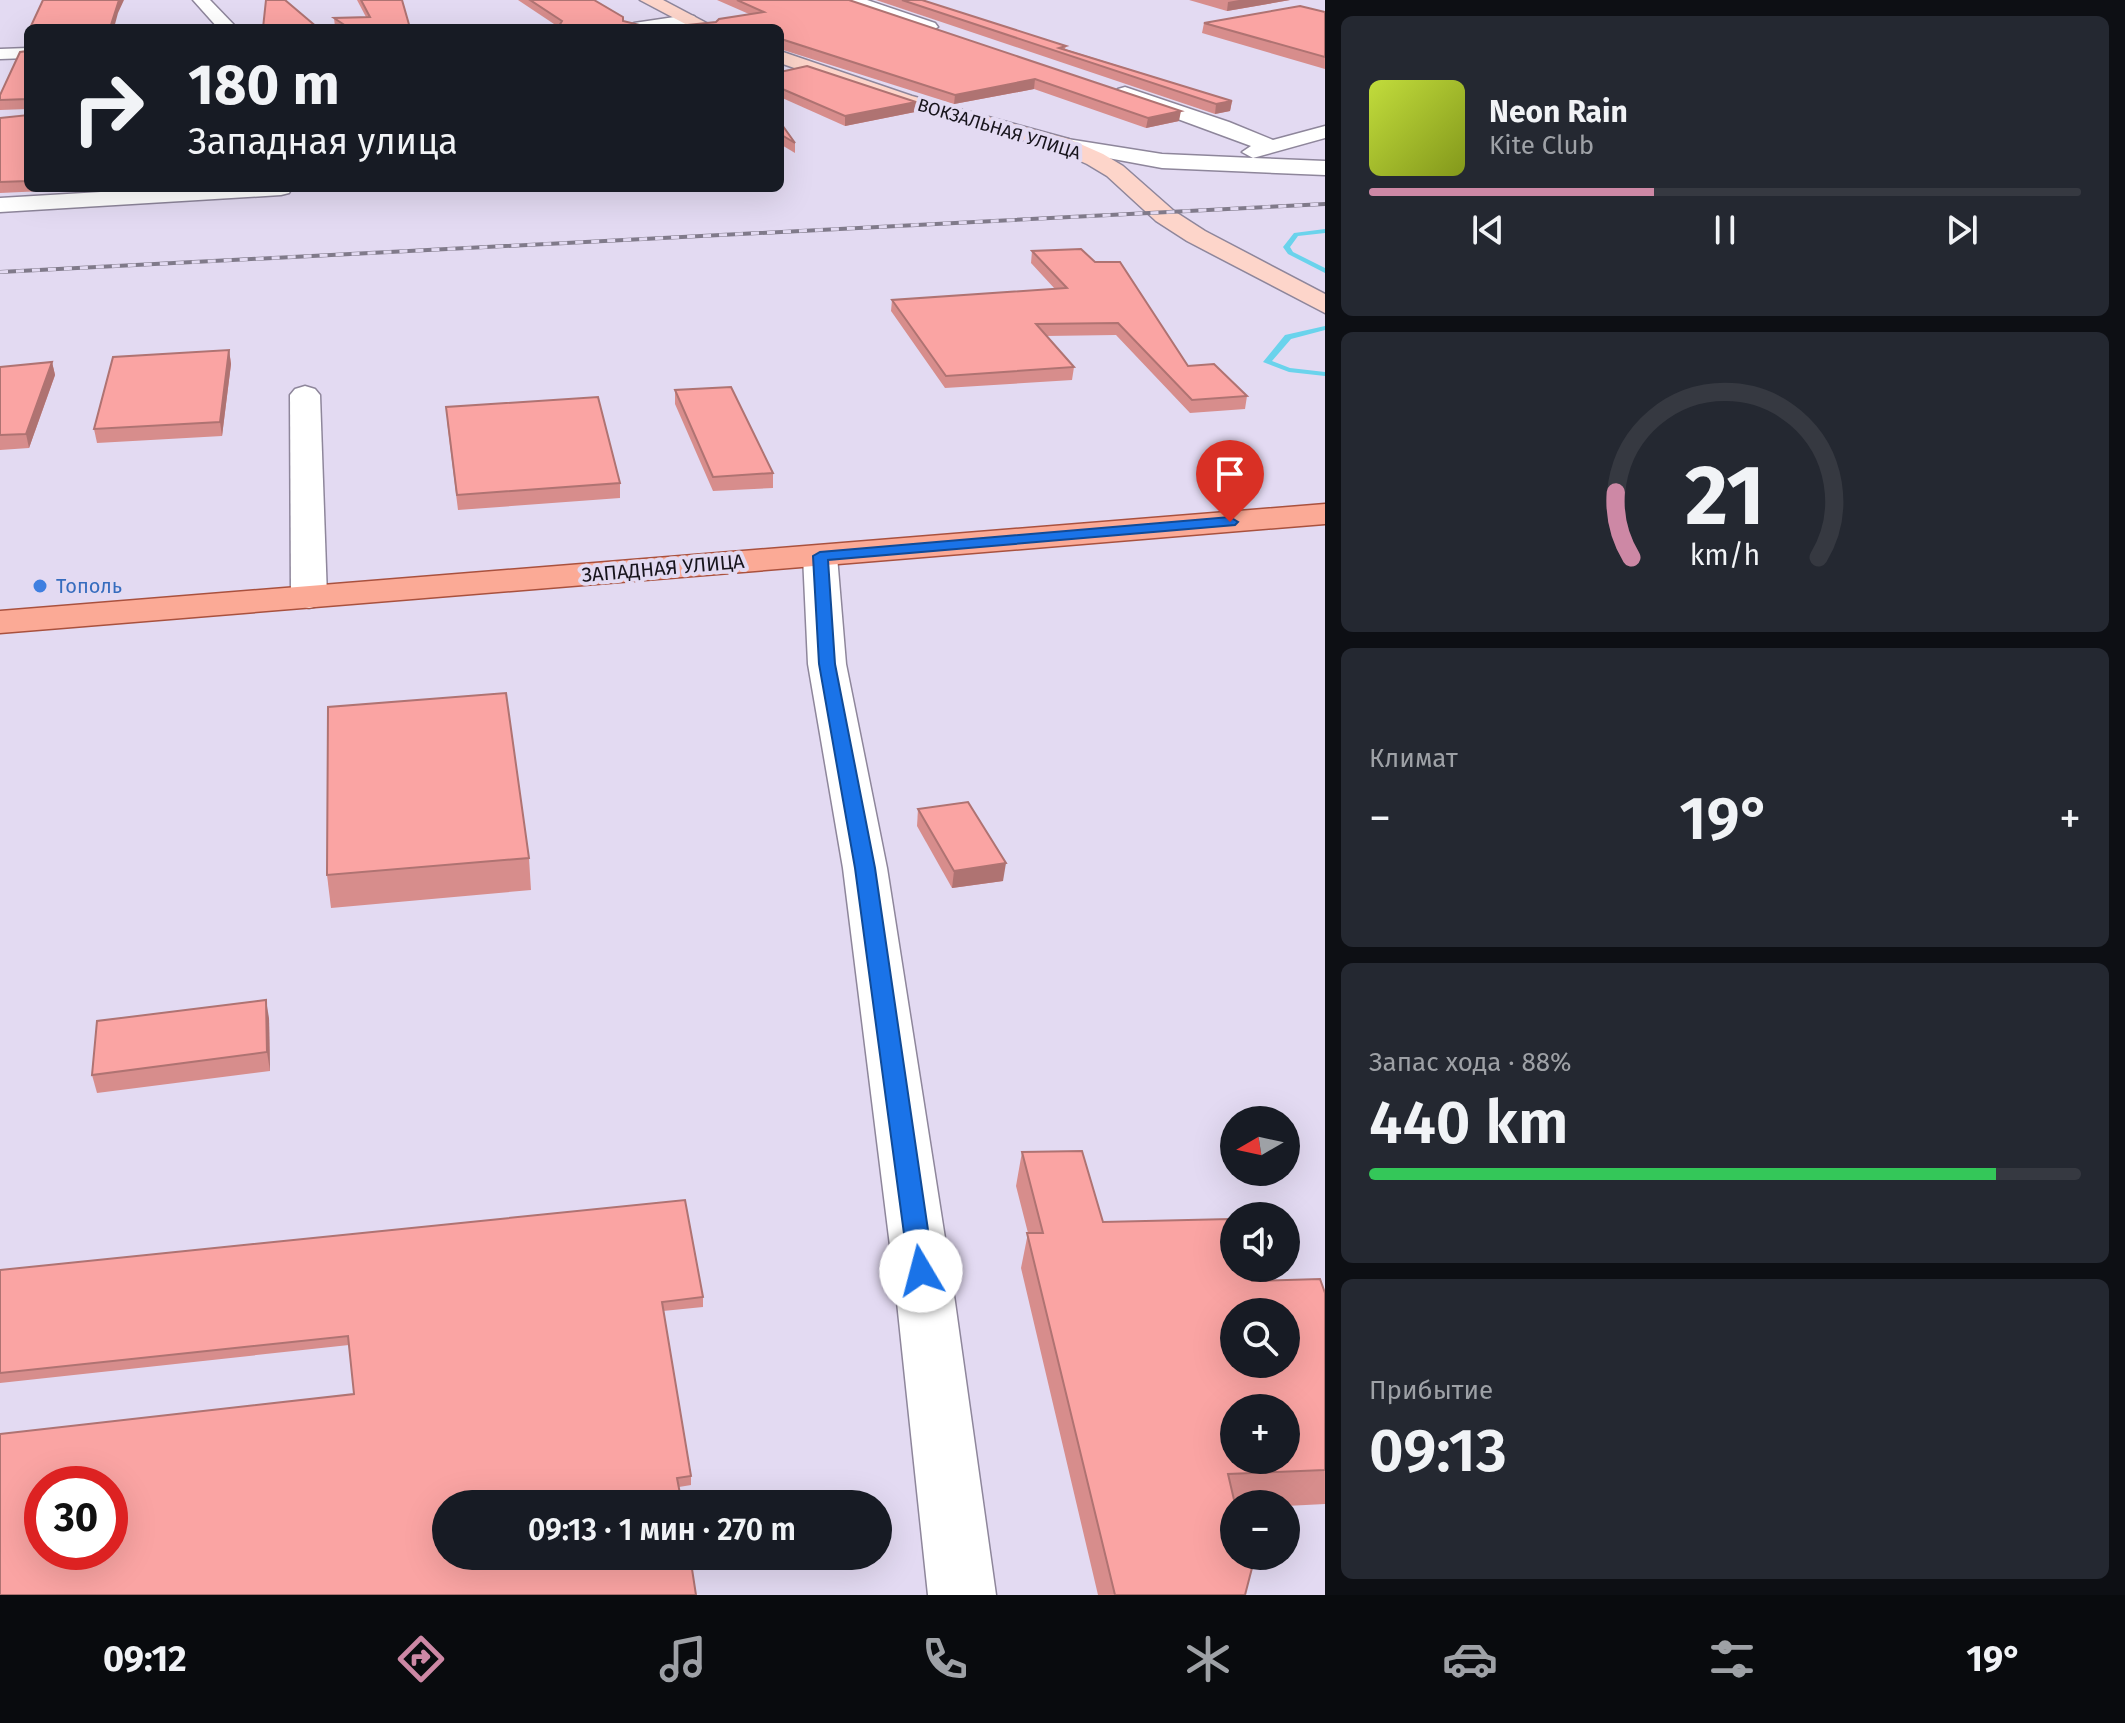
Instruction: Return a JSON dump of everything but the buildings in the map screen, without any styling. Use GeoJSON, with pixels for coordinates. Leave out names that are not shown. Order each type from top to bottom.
{"type":"FeatureCollection","features":[{"type":"Feature","properties":{"kind":"main road"},"geometry":{"type":"LineString","coordinates":[[649,0],[698,24]]}},
{"type":"Feature","properties":{"kind":"main road","name":"ВОКЗАЛЬНАЯ УЛИЦА"},"geometry":{"type":"LineString","coordinates":[[784,59],[905,100],[1061,144],[1115,171],[1165,216],[1196,236],[1325,305]]}},
{"type":"Feature","properties":{"kind":"main road","name":"ЗАПАДНАЯ УЛИЦА"},"geometry":{"type":"LineString","coordinates":[[0,622],[1325,514]]}},
{"type":"Feature","properties":{"kind":"street"},"geometry":{"type":"LineString","coordinates":[[201,0],[224,24]]}},
{"type":"Feature","properties":{"kind":"street"},"geometry":{"type":"LineString","coordinates":[[851,0],[947,34]]}},
{"type":"Feature","properties":{"kind":"street"},"geometry":{"type":"LineString","coordinates":[[661,24],[688,20]]}},
{"type":"Feature","properties":{"kind":"street"},"geometry":{"type":"LineString","coordinates":[[0,54],[24,53]]}},
{"type":"Feature","properties":{"kind":"street"},"geometry":{"type":"LineString","coordinates":[[784,72],[806,67]]}},
{"type":"Feature","properties":{"kind":"street"},"geometry":{"type":"LineString","coordinates":[[1107,88],[1222,126],[1272,147]]}},
{"type":"Feature","properties":{"kind":"street"},"geometry":{"type":"LineString","coordinates":[[1138,191],[1182,172],[1325,132]]}},
{"type":"Feature","properties":{"kind":"street"},"geometry":{"type":"LineString","coordinates":[[1061,144],[1119,155],[1212,164],[1325,168]]}},
{"type":"Feature","properties":{"kind":"street"},"geometry":{"type":"LineString","coordinates":[[0,205],[215,192]]}},
{"type":"Feature","properties":{"kind":"street"},"geometry":{"type":"LineString","coordinates":[[305,395],[309,597]]}},
{"type":"Feature","properties":{"kind":"street"},"geometry":{"type":"LineString","coordinates":[[820,556],[827,664],[865,868],[926,1302],[962,1595]]}},
{"type":"Feature","properties":{"kind":"waterway"},"geometry":{"type":"LineString","coordinates":[[1325,231],[1296,234],[1286,247],[1290,253],[1325,271]]}},
{"type":"Feature","properties":{"kind":"waterway"},"geometry":{"type":"LineString","coordinates":[[1325,328],[1288,337],[1267,362],[1289,370],[1325,374]]}},
{"type":"Feature","properties":{"kind":"railway"},"geometry":{"type":"LineString","coordinates":[[0,272],[1325,204]]}},
{"type":"Feature","properties":{"kind":"place","name":"Тополь"},"geometry":{"type":"Point","coordinates":[40,586]}},
{"type":"Feature","properties":{"kind":"route"},"geometry":{"type":"LineString","coordinates":[[921,1271],[865,868],[827,664],[820,556],[1230,522]]}}]}
